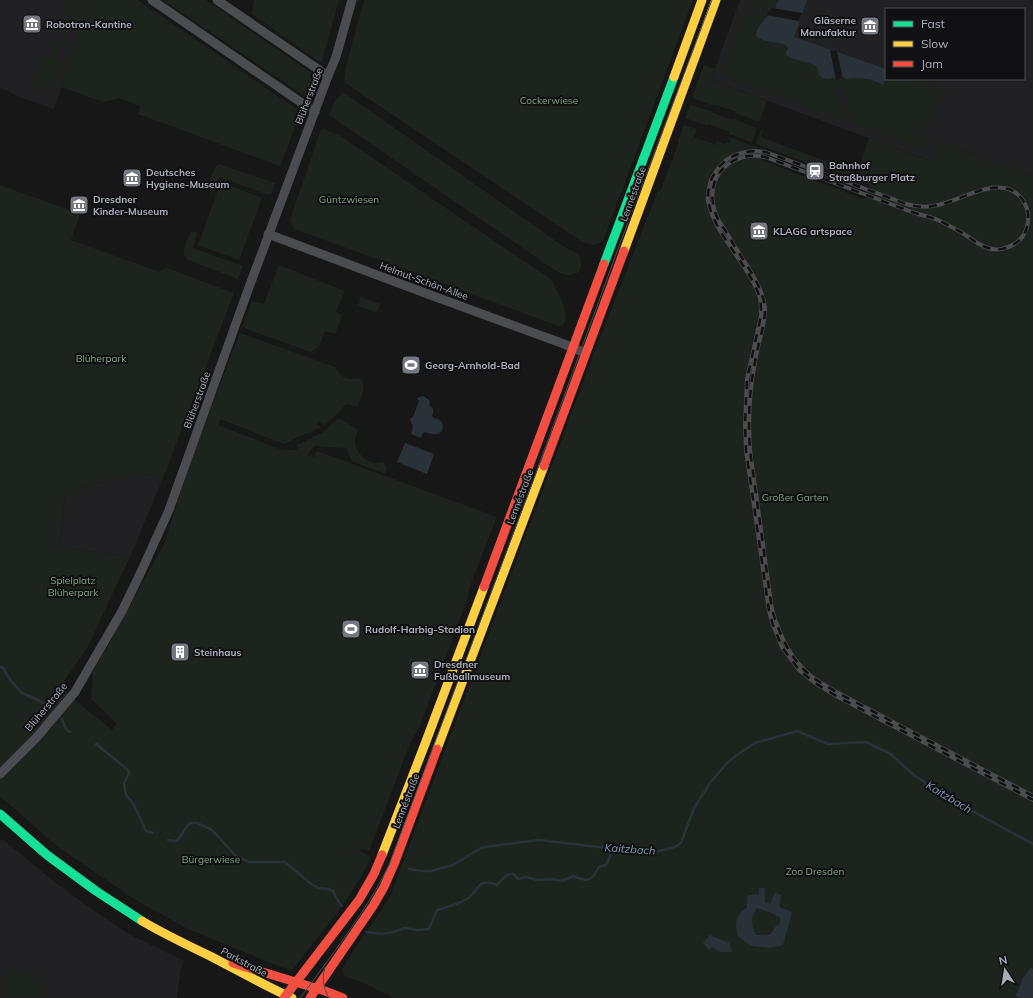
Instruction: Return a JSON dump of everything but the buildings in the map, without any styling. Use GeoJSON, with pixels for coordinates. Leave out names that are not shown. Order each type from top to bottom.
{"type":"FeatureCollection","features":[{"type":"Feature","properties":{"kind":"main road","name":"Lennéstraße"},"geometry":{"type":"LineString","coordinates":[[287,997],[296,982],[359,900],[374,874],[434,721],[702,0]]}},
{"type":"Feature","properties":{"kind":"main road","name":"Lennéstraße"},"geometry":{"type":"LineString","coordinates":[[310,998],[373,906],[384,887],[395,862],[579,372],[716,0]]}},
{"type":"Feature","properties":{"kind":"main road"},"geometry":{"type":"LineString","coordinates":[[0,814],[47,855],[96,891],[168,936],[209,956]]}},
{"type":"Feature","properties":{"kind":"main road","name":"Parkstraße"},"geometry":{"type":"LineString","coordinates":[[209,956],[316,988],[343,998]]}},
{"type":"Feature","properties":{"kind":"main road","name":"Parkstraße"},"geometry":{"type":"LineString","coordinates":[[209,956],[287,997]]}},
{"type":"Feature","properties":{"kind":"street"},"geometry":{"type":"LineString","coordinates":[[152,0],[315,112]]}},
{"type":"Feature","properties":{"kind":"street"},"geometry":{"type":"LineString","coordinates":[[217,0],[328,76]]}},
{"type":"Feature","properties":{"kind":"street","name":"Blüherstraße"},"geometry":{"type":"LineString","coordinates":[[0,774],[36,738],[75,692],[122,611],[141,572],[169,510],[268,234],[336,56],[352,0]]}},
{"type":"Feature","properties":{"kind":"street","name":"Helmut-Schön-Allee"},"geometry":{"type":"LineString","coordinates":[[268,234],[573,347],[585,353]]}},
{"type":"Feature","properties":{"kind":"shaded area"},"geometry":{"type":"Polygon","coordinates":[[[0,0],[90,0],[54,109],[14,95],[13,93],[0,88],[0,0]]]}},
{"type":"Feature","properties":{"kind":"shaded area","name":"Gläserne Manufaktur"},"geometry":{"type":"Polygon","coordinates":[[[740,0],[1033,0],[1033,176],[941,142],[934,162],[711,80],[740,0]]]}},
{"type":"Feature","properties":{"kind":"shaded area"},"geometry":{"type":"Polygon","coordinates":[[[780,0],[807,0],[794,37],[885,69],[883,85],[865,79],[845,79],[845,77],[831,79],[823,78],[819,75],[815,65],[787,56],[786,53],[788,48],[786,45],[766,41],[756,36],[757,30],[765,18],[777,6],[775,5],[780,0]]]}},
{"type":"Feature","properties":{"kind":"shaded area"},"geometry":{"type":"Polygon","coordinates":[[[423,396],[430,402],[429,405],[433,409],[433,418],[440,420],[443,427],[441,432],[438,434],[425,432],[422,434],[421,438],[411,434],[413,427],[410,419],[413,417],[419,401],[417,398],[423,396]]]}},
{"type":"Feature","properties":{"kind":"shaded area"},"geometry":{"type":"Polygon","coordinates":[[[405,443],[434,454],[427,474],[397,462],[405,443]]]}},
{"type":"Feature","properties":{"kind":"shaded area"},"geometry":{"type":"Polygon","coordinates":[[[152,474],[163,478],[130,557],[60,547],[65,495],[79,494],[79,489],[118,477],[152,474]]]}},
{"type":"Feature","properties":{"kind":"shaded area"},"geometry":{"type":"Polygon","coordinates":[[[2,839],[61,887],[125,932],[184,961],[181,969],[177,998],[0,998],[0,841],[2,839]]]}},
{"type":"Feature","properties":{"kind":"shaded area"},"geometry":{"type":"Polygon","coordinates":[[[759,888],[765,888],[765,902],[770,904],[775,892],[781,895],[779,907],[792,912],[783,945],[771,948],[751,946],[738,936],[736,927],[737,921],[740,913],[747,908],[747,896],[759,894],[759,888]],[[757,908],[753,915],[752,921],[756,935],[770,935],[776,926],[780,924],[780,918],[772,913],[757,908]]]}},
{"type":"Feature","properties":{"kind":"shaded area"},"geometry":{"type":"Polygon","coordinates":[[[710,935],[729,943],[732,952],[720,952],[712,947],[709,950],[703,943],[710,935]]]}},
{"type":"Feature","properties":{"kind":"shaded area"},"geometry":{"type":"Polygon","coordinates":[[[1030,968],[1033,969],[1033,998],[1019,998],[1016,996],[1023,978],[1030,968]]]}},
{"type":"Feature","properties":{"kind":"green space"},"geometry":{"type":"Polygon","coordinates":[[[64,0],[87,0],[78,25],[71,23],[62,48],[57,46],[72,3],[64,0]]]}},
{"type":"Feature","properties":{"kind":"green space"},"geometry":{"type":"Polygon","coordinates":[[[90,0],[138,0],[301,112],[280,166],[138,114],[140,106],[119,98],[103,102],[61,87],[90,0]]]}},
{"type":"Feature","properties":{"kind":"green space"},"geometry":{"type":"Polygon","coordinates":[[[163,0],[206,0],[317,77],[309,99],[163,0]]]}},
{"type":"Feature","properties":{"kind":"green space"},"geometry":{"type":"Polygon","coordinates":[[[254,0],[339,0],[322,61],[320,62],[252,14],[254,0]]]}},
{"type":"Feature","properties":{"kind":"green space","name":"Cockerwiese"},"geometry":{"type":"Polygon","coordinates":[[[364,0],[693,0],[603,241],[594,245],[584,243],[344,82],[345,70],[364,0]]]}},
{"type":"Feature","properties":{"kind":"green space"},"geometry":{"type":"Polygon","coordinates":[[[750,0],[782,0],[765,18],[757,30],[756,36],[759,39],[786,45],[791,58],[815,65],[822,77],[831,79],[845,77],[846,79],[865,79],[882,85],[885,78],[885,80],[915,80],[945,91],[942,100],[938,99],[924,135],[928,137],[924,149],[852,122],[844,87],[838,89],[844,120],[722,75],[745,12],[761,15],[765,7],[749,3],[750,0]]]}},
{"type":"Feature","properties":{"kind":"green space"},"geometry":{"type":"Polygon","coordinates":[[[55,49],[60,51],[57,61],[64,63],[57,79],[35,92],[31,90],[44,56],[52,59],[55,49]]]}},
{"type":"Feature","properties":{"kind":"green space"},"geometry":{"type":"Polygon","coordinates":[[[704,65],[715,69],[711,80],[767,101],[759,122],[736,113],[735,111],[692,98],[704,65]]]}},
{"type":"Feature","properties":{"kind":"green space"},"geometry":{"type":"Polygon","coordinates":[[[343,92],[566,248],[577,254],[581,260],[579,272],[567,275],[556,271],[329,115],[334,103],[343,92]]]}},
{"type":"Feature","properties":{"kind":"green space"},"geometry":{"type":"Polygon","coordinates":[[[690,105],[757,128],[752,142],[729,134],[730,132],[708,124],[707,126],[685,118],[690,105]]]}},
{"type":"Feature","properties":{"kind":"green space","name":"Großer Garten"},"geometry":{"type":"Polygon","coordinates":[[[684,125],[697,129],[694,137],[716,145],[717,141],[725,144],[726,142],[730,143],[731,140],[728,139],[728,137],[764,150],[761,160],[864,199],[869,185],[756,144],[761,130],[763,131],[761,137],[857,173],[869,138],[933,162],[941,142],[1033,176],[1033,998],[394,998],[362,982],[344,976],[343,969],[348,959],[390,897],[593,356],[658,191],[660,192],[684,125]]]}},
{"type":"Feature","properties":{"kind":"green space","name":"Güntzwiesen"},"geometry":{"type":"Polygon","coordinates":[[[323,129],[340,136],[552,280],[565,308],[566,319],[563,325],[558,326],[295,229],[291,225],[290,220],[320,132],[323,129]]]}},
{"type":"Feature","properties":{"kind":"green space"},"geometry":{"type":"Polygon","coordinates":[[[219,164],[275,183],[271,194],[269,195],[219,177],[213,191],[206,189],[215,168],[219,164]]]}},
{"type":"Feature","properties":{"kind":"green space"},"geometry":{"type":"Polygon","coordinates":[[[221,182],[262,198],[239,260],[198,245],[221,182]]]}},
{"type":"Feature","properties":{"kind":"green space"},"geometry":{"type":"Polygon","coordinates":[[[0,185],[80,214],[71,240],[160,272],[161,270],[167,268],[234,293],[163,478],[152,474],[118,477],[79,489],[79,496],[65,495],[60,547],[130,557],[87,648],[61,687],[112,730],[117,724],[91,699],[93,672],[164,544],[192,457],[240,333],[335,367],[337,371],[345,378],[360,378],[364,388],[357,407],[346,404],[324,425],[318,421],[316,425],[320,426],[320,428],[284,444],[220,419],[218,425],[282,450],[297,450],[297,445],[323,432],[339,418],[358,430],[355,443],[358,451],[370,462],[384,462],[387,469],[385,474],[352,461],[346,448],[314,446],[307,455],[314,457],[317,451],[497,517],[470,586],[467,600],[419,728],[410,743],[369,851],[361,849],[360,851],[371,857],[361,877],[341,908],[293,969],[290,970],[273,964],[188,929],[134,899],[58,847],[0,796],[0,185]]]}},
{"type":"Feature","properties":{"kind":"green space"},"geometry":{"type":"Polygon","coordinates":[[[191,231],[197,233],[193,248],[243,266],[238,279],[186,259],[184,256],[184,249],[191,231]]]}},
{"type":"Feature","properties":{"kind":"green space"},"geometry":{"type":"Polygon","coordinates":[[[279,265],[345,291],[336,312],[342,315],[335,334],[325,331],[320,344],[313,351],[310,352],[242,327],[252,301],[264,304],[279,265]]]}},
{"type":"Feature","properties":{"kind":"green space"},"geometry":{"type":"Polygon","coordinates":[[[361,297],[380,304],[378,311],[375,312],[358,306],[361,297]]]}},
{"type":"Feature","properties":{"kind":"green space"},"geometry":{"type":"Polygon","coordinates":[[[5,970],[45,975],[42,998],[2,997],[5,970]]]}},
{"type":"Feature","properties":{"kind":"pier"},"geometry":{"type":"Polygon","coordinates":[[[772,8],[802,13],[799,21],[766,15],[772,8]]]}},
{"type":"Feature","properties":{"kind":"pier"},"geometry":{"type":"Polygon","coordinates":[[[830,50],[837,51],[843,79],[836,80],[830,50]]]}},
{"type":"Feature","properties":{"kind":"waterway"},"geometry":{"type":"LineString","coordinates":[[0,667],[3,668],[11,681],[22,693],[44,703]]}},
{"type":"Feature","properties":{"kind":"waterway"},"geometry":{"type":"LineString","coordinates":[[62,719],[66,728],[70,732]]}},
{"type":"Feature","properties":{"kind":"waterway","name":"Kaitzbach"},"geometry":{"type":"LineString","coordinates":[[409,869],[431,871],[453,865],[481,848],[538,840],[642,852],[659,851],[675,847],[681,843],[694,808],[710,783],[727,763],[755,743],[797,731],[828,744],[866,742],[889,753],[914,775],[943,795],[1033,844]]}},
{"type":"Feature","properties":{"kind":"waterway"},"geometry":{"type":"LineString","coordinates":[[96,744],[128,770],[129,773],[124,783],[126,795],[133,803],[146,831],[153,833]]}},
{"type":"Feature","properties":{"kind":"waterway"},"geometry":{"type":"LineString","coordinates":[[168,840],[178,840],[187,826],[191,823],[197,823],[212,830],[235,855],[249,862],[285,862],[318,888],[333,891],[342,906]]}},
{"type":"Feature","properties":{"kind":"waterway"},"geometry":{"type":"LineString","coordinates":[[366,932],[382,934],[405,928],[418,930],[429,929],[437,910],[467,899],[482,884],[490,883],[497,885],[504,877],[511,874],[514,874],[518,879],[526,877],[537,880],[553,879],[562,881],[573,876],[586,880],[589,879],[594,876],[599,867],[606,865],[614,848]]}},
{"type":"Feature","properties":{"kind":"tram line"},"geometry":{"type":"LineString","coordinates":[[300,998],[360,916],[389,865],[712,0]]}},
{"type":"Feature","properties":{"kind":"tram line"},"geometry":{"type":"LineString","coordinates":[[325,967],[324,983],[325,990],[329,998]]}},
{"type":"Feature","properties":{"kind":"railway"},"geometry":{"type":"LineString","coordinates":[[1033,796],[822,684],[811,676],[797,662],[787,646],[772,610],[750,450],[750,395],[756,356],[765,314],[764,301],[749,268],[718,219],[714,210],[712,196],[715,182],[722,170],[727,165],[745,156],[765,157],[912,212],[938,220],[980,245],[995,249],[1002,249],[1011,246],[1024,235],[1027,229],[1028,219],[1025,204],[1014,191],[1004,188],[993,188],[982,190],[934,206],[914,206],[766,152],[754,151],[733,156],[721,165],[713,175],[709,188],[708,201],[718,226],[748,273],[760,298],[761,316],[747,379],[745,425],[746,450],[769,611],[782,647],[799,670],[815,683],[838,697],[1033,800]]}},
{"type":"Feature","properties":{"kind":"traffic: fast"},"geometry":{"type":"LineString","coordinates":[[604,264],[674,77]]}},
{"type":"Feature","properties":{"kind":"traffic: fast"},"geometry":{"type":"LineString","coordinates":[[0,814],[47,855],[96,891],[142,921]]}},
{"type":"Feature","properties":{"kind":"traffic: slow"},"geometry":{"type":"LineString","coordinates":[[674,77],[702,0]]}},
{"type":"Feature","properties":{"kind":"traffic: slow"},"geometry":{"type":"LineString","coordinates":[[624,251],[716,0]]}},
{"type":"Feature","properties":{"kind":"traffic: slow"},"geometry":{"type":"LineString","coordinates":[[437,749],[544,466]]}},
{"type":"Feature","properties":{"kind":"traffic: slow"},"geometry":{"type":"LineString","coordinates":[[382,855],[484,587]]}},
{"type":"Feature","properties":{"kind":"traffic: slow"},"geometry":{"type":"LineString","coordinates":[[142,921],[292,998]]}},
{"type":"Feature","properties":{"kind":"traffic: jam"},"geometry":{"type":"LineString","coordinates":[[544,466],[624,251]]}},
{"type":"Feature","properties":{"kind":"traffic: jam"},"geometry":{"type":"LineString","coordinates":[[484,587],[604,264]]}},
{"type":"Feature","properties":{"kind":"traffic: jam"},"geometry":{"type":"LineString","coordinates":[[310,998],[373,906],[384,887],[395,862],[437,749]]}},
{"type":"Feature","properties":{"kind":"traffic: jam"},"geometry":{"type":"LineString","coordinates":[[284,998],[359,900],[374,874],[382,855]]}},
{"type":"Feature","properties":{"kind":"traffic: jam"},"geometry":{"type":"LineString","coordinates":[[233,963],[325,991],[343,998]]}},
{"type":"Feature","properties":{"kind":"place","name":"Robotron-Kantine"},"geometry":{"type":"Point","coordinates":[32,24]}},
{"type":"Feature","properties":{"kind":"place","name":"Gläserne Manufaktur"},"geometry":{"type":"Point","coordinates":[870,26]}},
{"type":"Feature","properties":{"kind":"place","name":"Bahnhof Straßburger Platz"},"geometry":{"type":"Point","coordinates":[815,171]}},
{"type":"Feature","properties":{"kind":"place","name":"Deutsches Hygiene-Museum"},"geometry":{"type":"Point","coordinates":[132,178]}},
{"type":"Feature","properties":{"kind":"place","name":"Dresdner Kinder-Museum"},"geometry":{"type":"Point","coordinates":[79,205]}},
{"type":"Feature","properties":{"kind":"place","name":"KLAGG artspace"},"geometry":{"type":"Point","coordinates":[759,231]}},
{"type":"Feature","properties":{"kind":"place","name":"Georg-Arnhold-Bad"},"geometry":{"type":"Point","coordinates":[411,365]}},
{"type":"Feature","properties":{"kind":"place","name":"Rudolf-Harbig-Stadion"},"geometry":{"type":"Point","coordinates":[351,629]}},
{"type":"Feature","properties":{"kind":"place","name":"Steinhaus"},"geometry":{"type":"Point","coordinates":[180,652]}},
{"type":"Feature","properties":{"kind":"place","name":"Dresdner Fußballmuseum"},"geometry":{"type":"Point","coordinates":[420,670]}},
{"type":"Feature","properties":{"kind":"park label","name":"Blüherpark"},"geometry":{"type":"Point","coordinates":[101,358]}},
{"type":"Feature","properties":{"kind":"park label","name":"Spielplatz Blüherpark"},"geometry":{"type":"Point","coordinates":[73,586]}},
{"type":"Feature","properties":{"kind":"park label","name":"Bürgerwiese"},"geometry":{"type":"Point","coordinates":[211,859]}},
{"type":"Feature","properties":{"kind":"park label","name":"Zoo Dresden"},"geometry":{"type":"Point","coordinates":[815,871]}}]}
